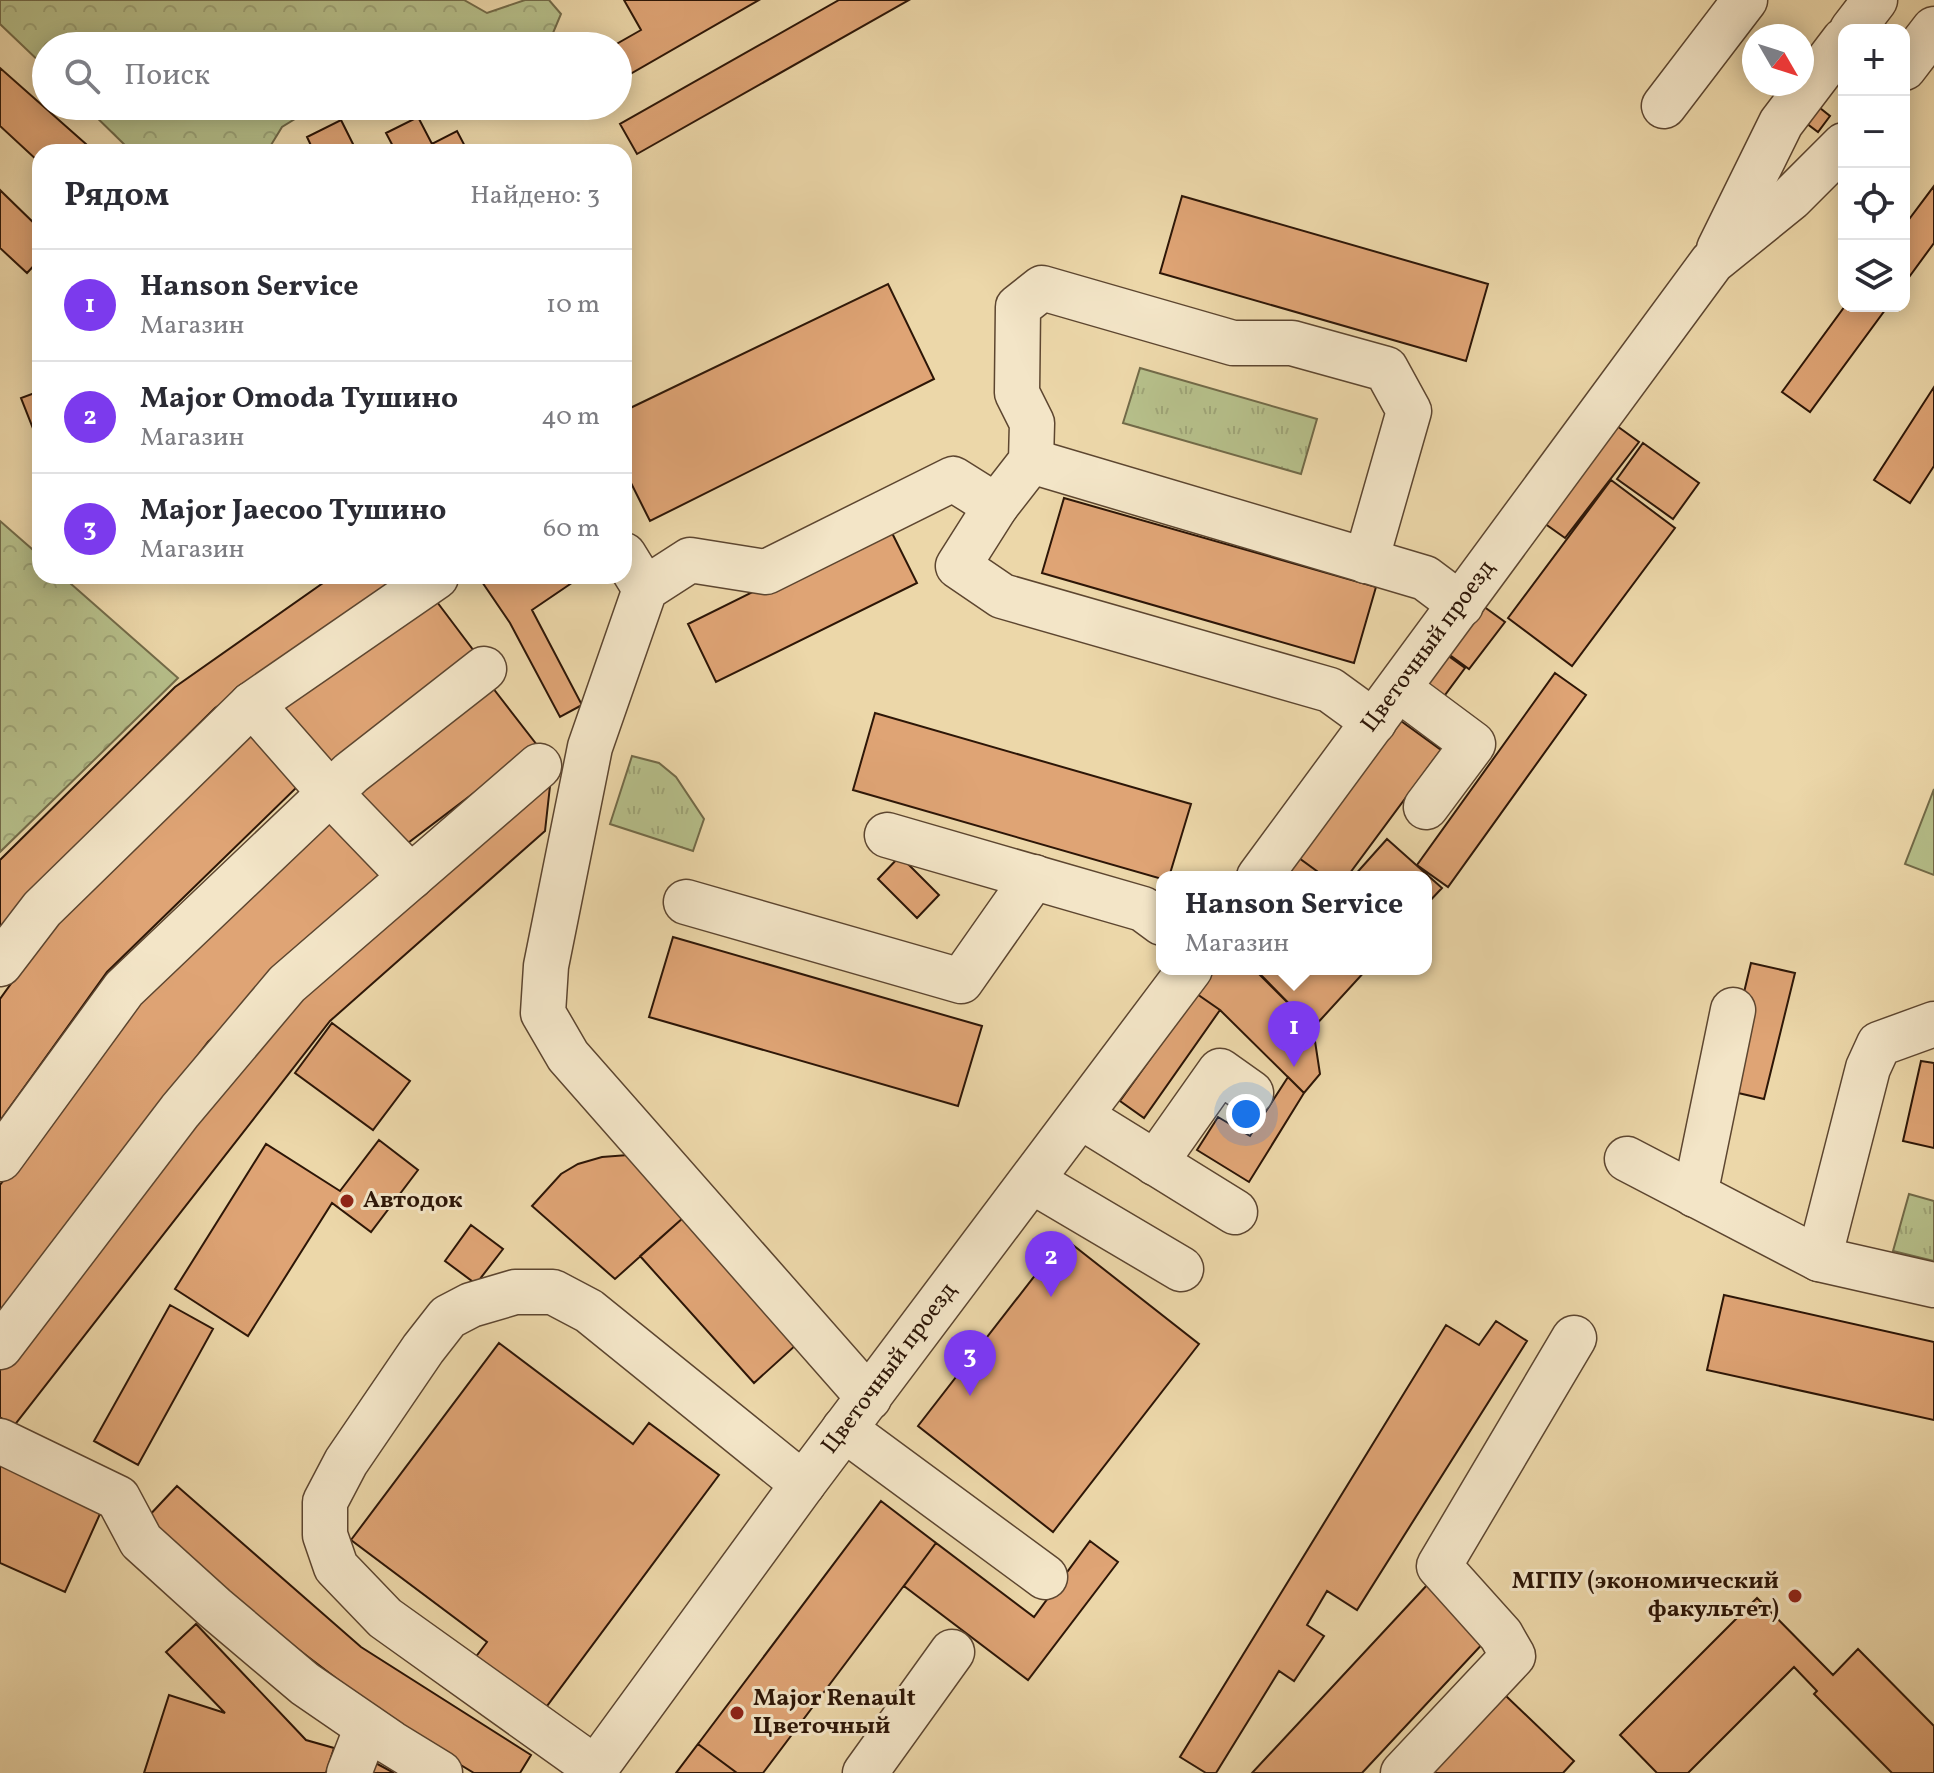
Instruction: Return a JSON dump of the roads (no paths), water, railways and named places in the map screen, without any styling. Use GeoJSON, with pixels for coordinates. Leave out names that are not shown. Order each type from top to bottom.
{"type":"FeatureCollection","features":[{"type":"Feature","properties":{"kind":"street"},"geometry":{"type":"LineString","coordinates":[[1664,106],[1745,0]]}},
{"type":"Feature","properties":{"kind":"street"},"geometry":{"type":"LineString","coordinates":[[1857,24],[1875,0]]}},
{"type":"Feature","properties":{"kind":"street"},"geometry":{"type":"LineString","coordinates":[[1910,60],[1934,29]]}},
{"type":"Feature","properties":{"kind":"street"},"geometry":{"type":"LineString","coordinates":[[1712,262],[1781,123],[1838,48]]}},
{"type":"Feature","properties":{"kind":"street"},"geometry":{"type":"LineString","coordinates":[[1712,262],[1791,198],[1838,151]]}},
{"type":"Feature","properties":{"kind":"street","name":"Цветочный проезд"},"geometry":{"type":"LineString","coordinates":[[1263,871],[1712,262]]}},
{"type":"Feature","properties":{"kind":"street"},"geometry":{"type":"LineString","coordinates":[[1366,561],[1409,411],[1386,369],[1292,343],[1233,343],[1042,288],[1018,307],[1017,393],[1032,423],[1031,461],[996,506],[958,566],[1002,596],[1387,706],[1473,744],[1426,807]]}},
{"type":"Feature","properties":{"kind":"street"},"geometry":{"type":"LineString","coordinates":[[1031,461],[1425,578],[1461,605]]}},
{"type":"Feature","properties":{"kind":"street"},"geometry":{"type":"LineString","coordinates":[[635,572],[690,560],[766,572],[953,479],[996,506]]}},
{"type":"Feature","properties":{"kind":"street"},"geometry":{"type":"LineString","coordinates":[[0,964],[42,909],[252,704],[426,584]]}},
{"type":"Feature","properties":{"kind":"street"},"geometry":{"type":"LineString","coordinates":[[632,584],[590,747],[546,966],[543,1013],[568,1056],[856,1414],[1045,1577]]}},
{"type":"Feature","properties":{"kind":"street"},"geometry":{"type":"LineString","coordinates":[[0,1159],[124,989],[351,773],[484,669]]}},
{"type":"Feature","properties":{"kind":"street"},"geometry":{"type":"LineString","coordinates":[[252,704],[330,793],[411,877]]}},
{"type":"Feature","properties":{"kind":"street"},"geometry":{"type":"LineString","coordinates":[[0,1347],[180,1111],[287,984],[539,766]]}},
{"type":"Feature","properties":{"kind":"street"},"geometry":{"type":"LineString","coordinates":[[887,835],[1143,909],[1156,919]]}},
{"type":"Feature","properties":{"kind":"street"},"geometry":{"type":"LineString","coordinates":[[686,902],[961,981],[1034,877]]}},
{"type":"Feature","properties":{"kind":"street","name":"Цветочный проезд"},"geometry":{"type":"LineString","coordinates":[[594,1770],[803,1484],[1186,975]]}},
{"type":"Feature","properties":{"kind":"street"},"geometry":{"type":"LineString","coordinates":[[1695,1195],[1733,1010]]}},
{"type":"Feature","properties":{"kind":"street"},"geometry":{"type":"LineString","coordinates":[[1819,1259],[1865,1077],[1879,1044],[1934,1024]]}},
{"type":"Feature","properties":{"kind":"street"},"geometry":{"type":"LineString","coordinates":[[1155,1163],[1220,1071],[1251,1093]]}},
{"type":"Feature","properties":{"kind":"street"},"geometry":{"type":"LineString","coordinates":[[1080,1116],[1235,1212]]}},
{"type":"Feature","properties":{"kind":"street"},"geometry":{"type":"LineString","coordinates":[[1627,1159],[1819,1259],[1934,1285]]}},
{"type":"Feature","properties":{"kind":"street"},"geometry":{"type":"LineString","coordinates":[[1032,1181],[1181,1269]]}},
{"type":"Feature","properties":{"kind":"street"},"geometry":{"type":"LineString","coordinates":[[594,1770],[385,1618],[336,1567],[325,1535],[325,1502],[346,1462],[423,1349],[448,1317],[471,1305],[515,1292],[553,1292],[589,1311],[803,1484]]}},
{"type":"Feature","properties":{"kind":"street"},"geometry":{"type":"LineString","coordinates":[[1403,1773],[1513,1656],[1501,1635],[1439,1566],[1574,1338]]}},
{"type":"Feature","properties":{"kind":"street"},"geometry":{"type":"LineString","coordinates":[[0,1441],[118,1498],[141,1541],[305,1684],[440,1773]]}},
{"type":"Feature","properties":{"kind":"street"},"geometry":{"type":"LineString","coordinates":[[865,1773],[952,1652]]}},
{"type":"Feature","properties":{"kind":"street"},"geometry":{"type":"LineString","coordinates":[[349,1773],[367,1727]]}},
{"type":"Feature","properties":{"kind":"place","name":"Hanson Service"},"geometry":{"type":"Point","coordinates":[1294,1067]}},
{"type":"Feature","properties":{"kind":"place","name":"Автодок"},"geometry":{"type":"Point","coordinates":[347,1201]}},
{"type":"Feature","properties":{"kind":"place","name":"Major Omoda Тушино"},"geometry":{"type":"Point","coordinates":[1051,1297]}},
{"type":"Feature","properties":{"kind":"place","name":"Major Jaecoo Тушино"},"geometry":{"type":"Point","coordinates":[970,1396]}},
{"type":"Feature","properties":{"kind":"place","name":"МГПУ (экономический факультет)"},"geometry":{"type":"Point","coordinates":[1795,1596]}},
{"type":"Feature","properties":{"kind":"place","name":"Major Renault Цветочный"},"geometry":{"type":"Point","coordinates":[737,1713]}}]}
